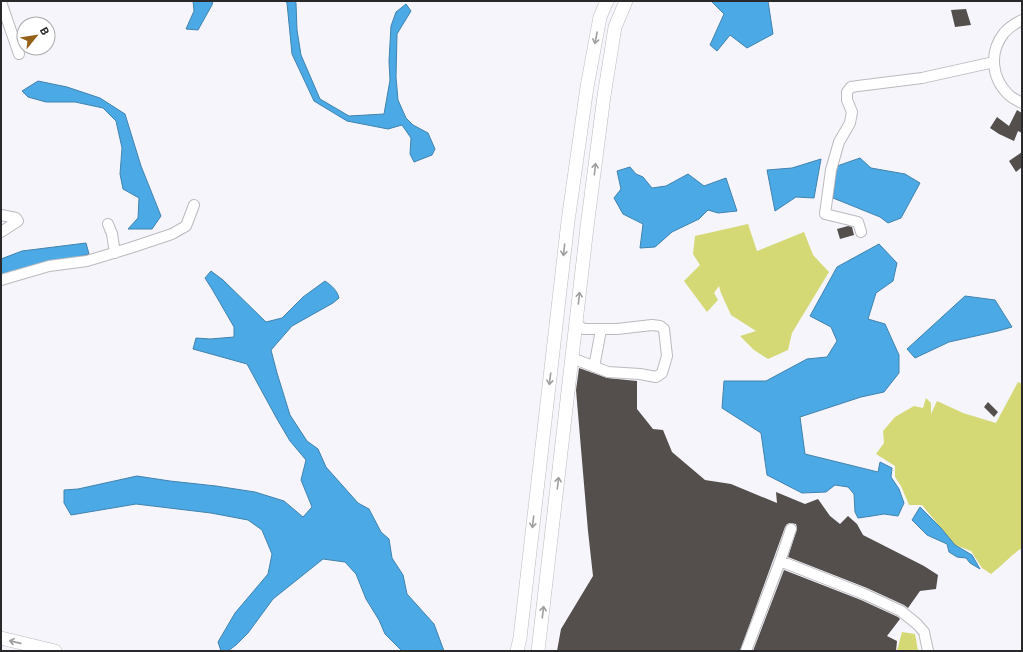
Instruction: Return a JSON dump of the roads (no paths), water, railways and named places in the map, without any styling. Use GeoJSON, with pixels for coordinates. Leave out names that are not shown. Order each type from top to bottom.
{"type":"FeatureCollection","features":[{"type":"Feature","properties":{"kind":"main road"},"geometry":{"type":"LineString","coordinates":[[517,651],[522,623],[568,222],[586,87],[600,18],[607,1]]}},
{"type":"Feature","properties":{"kind":"main road"},"geometry":{"type":"LineString","coordinates":[[538,651],[587,227],[604,96],[616,27],[626,1]]}},
{"type":"Feature","properties":{"kind":"main road"},"geometry":{"type":"LineString","coordinates":[[568,222],[587,227]]}},
{"type":"Feature","properties":{"kind":"main road"},"geometry":{"type":"LineString","coordinates":[[1,638],[55,651]]}},
{"type":"Feature","properties":{"kind":"street"},"geometry":{"type":"LineString","coordinates":[[1,2],[16,48]]}},
{"type":"Feature","properties":{"kind":"street"},"geometry":{"type":"LineString","coordinates":[[1022,20],[1014,24],[1005,32],[998,41],[994,54],[994,67],[997,79],[1003,89],[1010,96],[1022,103]]}},
{"type":"Feature","properties":{"kind":"street"},"geometry":{"type":"LineString","coordinates":[[861,232],[858,222],[825,214],[831,170],[839,142],[850,123],[852,112],[847,100],[847,92],[851,87],[922,78],[994,62]]}},
{"type":"Feature","properties":{"kind":"street"},"geometry":{"type":"LineString","coordinates":[[1,280],[50,266],[87,261],[172,234],[186,226],[194,205]]}},
{"type":"Feature","properties":{"kind":"street"},"geometry":{"type":"LineString","coordinates":[[1,215],[16,218],[18,221],[1,232]]}},
{"type":"Feature","properties":{"kind":"street"},"geometry":{"type":"LineString","coordinates":[[108,224],[112,234],[115,253]]}},
{"type":"Feature","properties":{"kind":"street"},"geometry":{"type":"LineString","coordinates":[[572,358],[608,372],[640,374],[656,377],[662,374],[667,356],[664,329],[660,326],[652,325],[601,330],[584,329],[576,324]]}},
{"type":"Feature","properties":{"kind":"street"},"geometry":{"type":"LineString","coordinates":[[594,367],[601,330]]}},
{"type":"Feature","properties":{"kind":"street"},"geometry":{"type":"LineString","coordinates":[[746,651],[791,529]]}},
{"type":"Feature","properties":{"kind":"street"},"geometry":{"type":"LineString","coordinates":[[780,561],[864,594],[901,611],[924,632],[928,651]]}},
{"type":"Feature","properties":{"kind":"water"},"geometry":{"type":"Polygon","coordinates":[[[193,1],[213,1],[198,30],[186,29],[194,11],[193,1]]]}},
{"type":"Feature","properties":{"kind":"water"},"geometry":{"type":"Polygon","coordinates":[[[285,1],[295,1],[296,3],[297,30],[301,55],[320,99],[349,116],[384,114],[390,80],[389,61],[391,26],[396,12],[406,4],[411,11],[397,34],[396,77],[398,100],[406,118],[413,125],[428,133],[435,149],[432,155],[414,162],[410,154],[411,138],[402,125],[388,129],[347,121],[314,101],[292,54],[287,3],[285,1]]]}},
{"type":"Feature","properties":{"kind":"water"},"geometry":{"type":"Polygon","coordinates":[[[711,1],[768,1],[773,34],[747,48],[730,35],[717,51],[710,45],[724,14],[711,1]]]}},
{"type":"Feature","properties":{"kind":"water"},"geometry":{"type":"Polygon","coordinates":[[[38,81],[67,87],[100,98],[125,114],[141,166],[161,216],[152,229],[128,229],[138,218],[139,198],[123,189],[120,174],[122,148],[116,121],[103,108],[75,102],[46,102],[28,97],[22,91],[38,81]]]}},
{"type":"Feature","properties":{"kind":"water"},"geometry":{"type":"Polygon","coordinates":[[[860,158],[871,168],[905,174],[920,183],[901,218],[888,223],[880,217],[833,198],[837,166],[860,158]]]}},
{"type":"Feature","properties":{"kind":"water"},"geometry":{"type":"Polygon","coordinates":[[[821,159],[814,198],[796,197],[775,211],[767,170],[792,168],[821,159]]]}},
{"type":"Feature","properties":{"kind":"water"},"geometry":{"type":"Polygon","coordinates":[[[630,167],[636,174],[643,177],[652,188],[666,186],[688,174],[704,186],[726,178],[737,211],[718,213],[708,210],[699,219],[672,232],[655,247],[640,248],[643,224],[623,214],[614,198],[621,189],[617,171],[630,167]]]}},
{"type":"Feature","properties":{"kind":"water"},"geometry":{"type":"Polygon","coordinates":[[[86,243],[89,254],[1,277],[1,259],[22,251],[86,243]]]}},
{"type":"Feature","properties":{"kind":"water"},"geometry":{"type":"Polygon","coordinates":[[[879,244],[897,263],[893,281],[876,293],[868,319],[885,324],[899,355],[899,373],[884,392],[861,397],[800,417],[805,454],[878,472],[880,462],[892,468],[891,477],[899,489],[904,503],[898,516],[884,514],[858,518],[855,512],[854,494],[848,487],[835,485],[826,492],[802,493],[767,475],[761,433],[722,408],[724,381],[766,381],[807,359],[827,357],[837,341],[831,327],[810,316],[837,267],[879,244]]]}},
{"type":"Feature","properties":{"kind":"water"},"geometry":{"type":"Polygon","coordinates":[[[211,271],[223,280],[266,322],[282,318],[303,297],[325,281],[336,290],[339,298],[333,303],[292,326],[271,350],[277,373],[290,415],[307,441],[318,449],[326,467],[358,503],[369,509],[381,532],[389,539],[392,558],[403,575],[407,594],[434,624],[444,651],[402,651],[385,634],[379,620],[366,599],[356,574],[345,562],[323,559],[273,599],[248,633],[236,645],[228,651],[221,651],[218,642],[235,613],[268,574],[272,554],[262,530],[248,520],[211,513],[136,504],[71,515],[64,503],[64,490],[78,489],[137,476],[255,492],[284,501],[303,517],[312,507],[301,480],[306,460],[290,441],[247,364],[193,349],[196,338],[210,339],[234,337],[234,327],[205,278],[211,271]]]}},
{"type":"Feature","properties":{"kind":"water"},"geometry":{"type":"Polygon","coordinates":[[[965,296],[995,300],[1012,327],[949,342],[915,358],[907,349],[965,296]]]}},
{"type":"Feature","properties":{"kind":"water"},"geometry":{"type":"Polygon","coordinates":[[[920,507],[941,528],[955,545],[972,555],[980,569],[970,563],[966,558],[957,557],[949,552],[947,544],[927,535],[912,520],[920,507]]]}}]}
